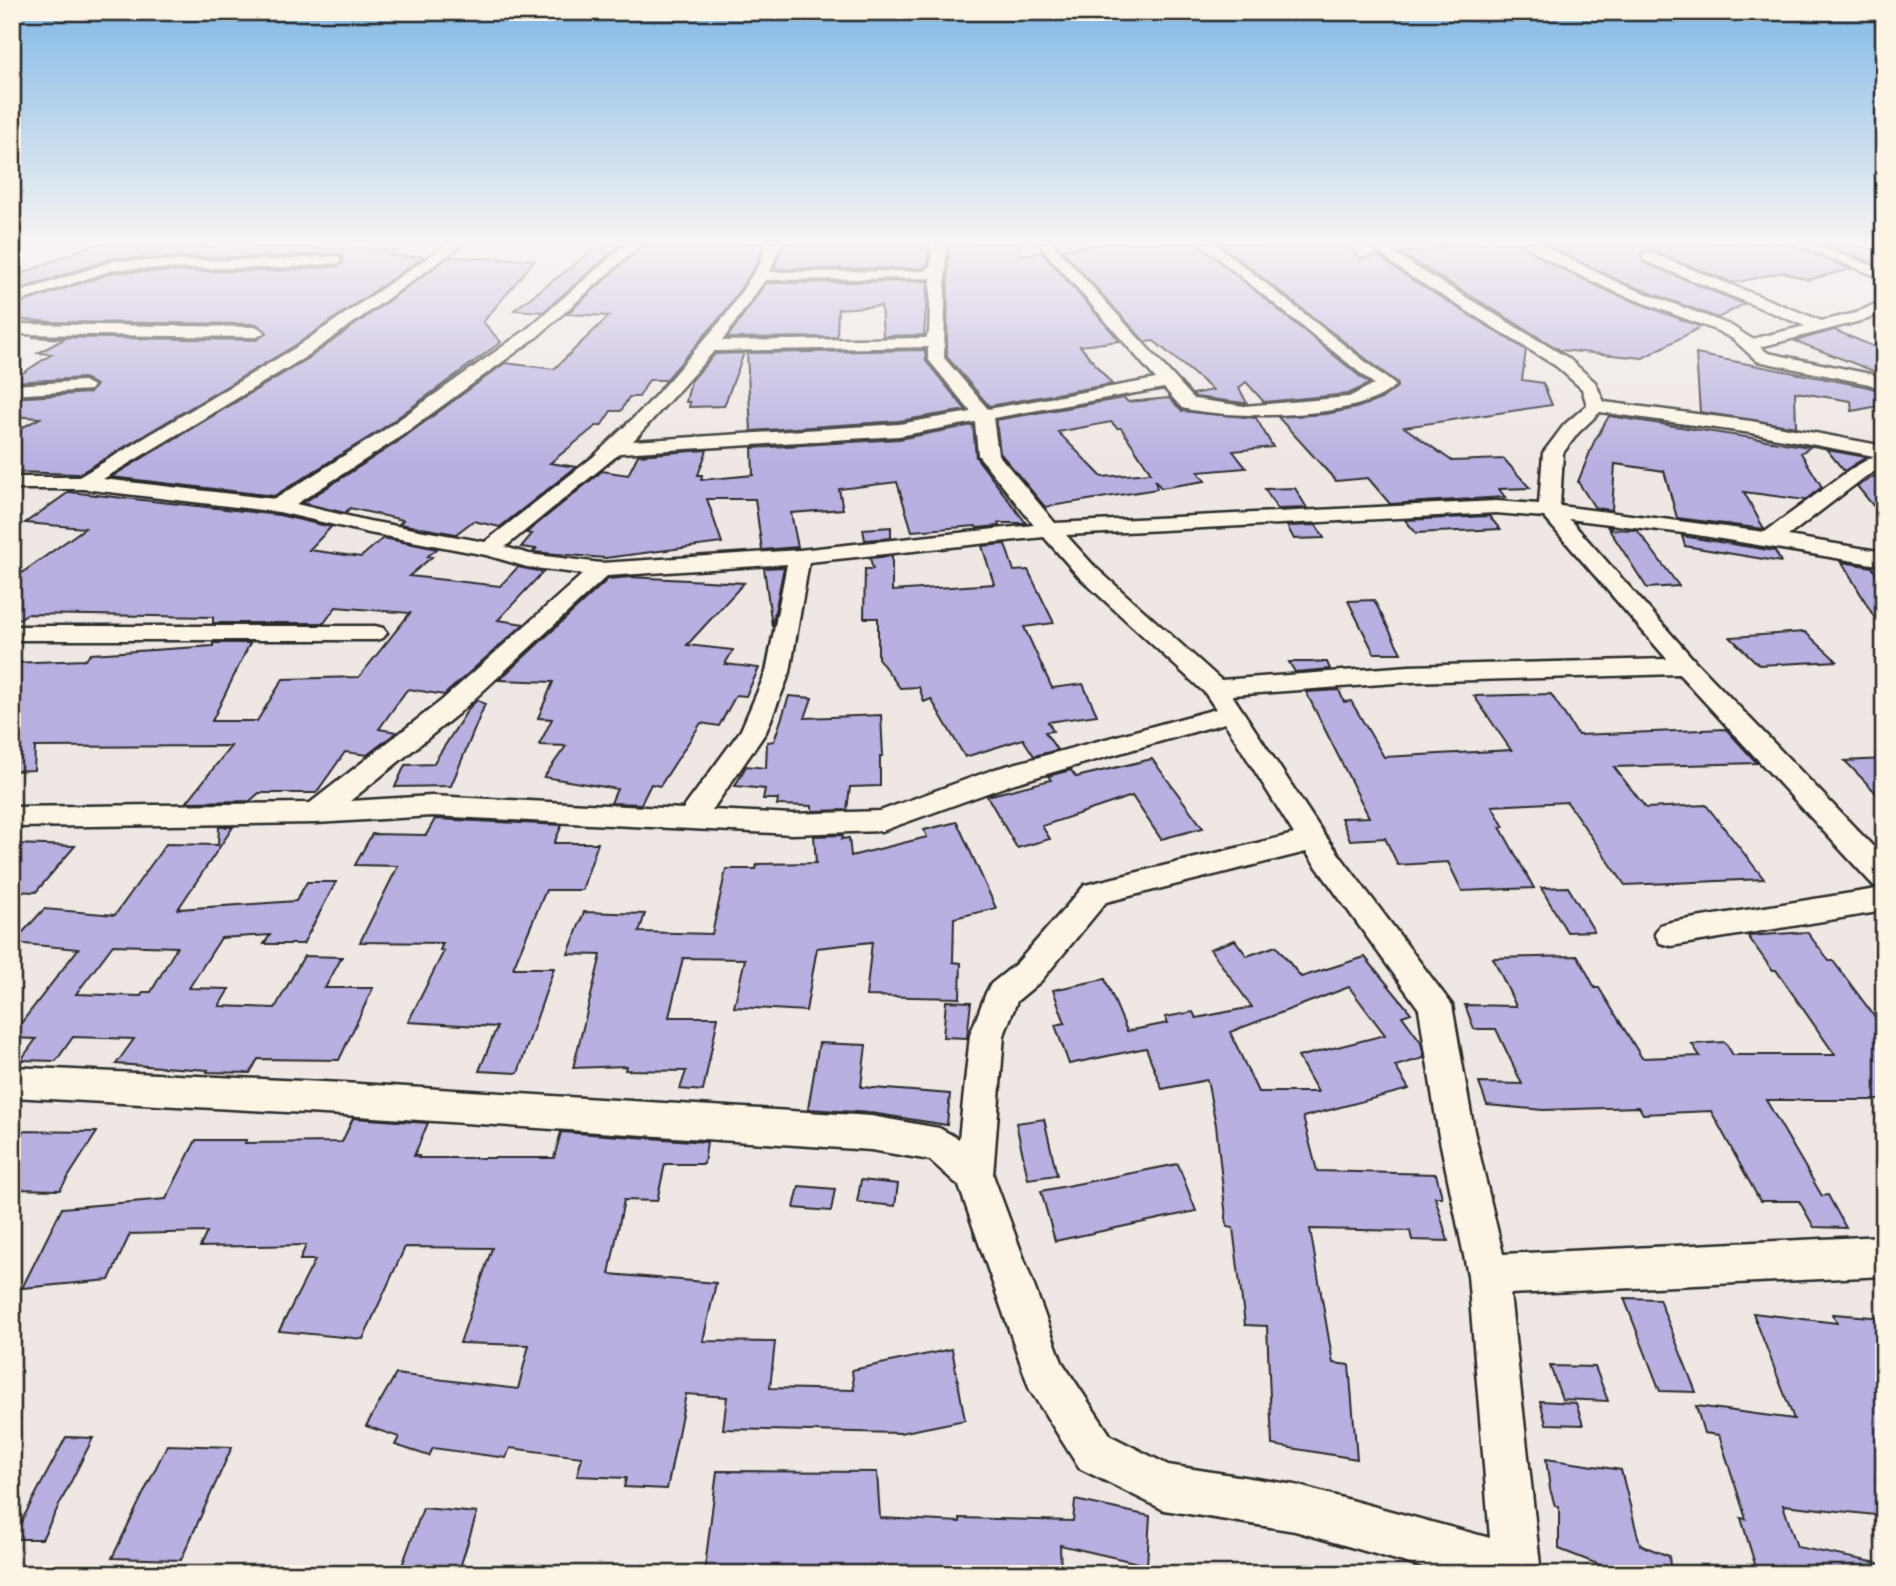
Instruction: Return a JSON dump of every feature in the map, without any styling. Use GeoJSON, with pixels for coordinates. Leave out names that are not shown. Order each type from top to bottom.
{"type":"FeatureCollection","features":[{"type":"Feature","properties":{"kind":"street"},"geometry":{"type":"LineString","coordinates":[[83,483],[302,352],[352,317]]}},
{"type":"Feature","properties":{"kind":"street"},"geometry":{"type":"LineString","coordinates":[[279,506],[387,437],[550,317]]}},
{"type":"Feature","properties":{"kind":"street"},"geometry":{"type":"LineString","coordinates":[[489,549],[614,448],[709,346],[731,317]]}},
{"type":"Feature","properties":{"kind":"street"},"geometry":{"type":"LineString","coordinates":[[936,317],[936,359],[984,415],[988,455],[1087,572],[1223,701],[1313,840],[1435,1004],[1456,1131],[1488,1275],[1517,1572],[1295,1508],[1164,1487],[1095,1452],[1045,1375],[974,1175],[987,1035],[1003,993],[1029,972],[1096,893],[1313,840]]}},
{"type":"Feature","properties":{"kind":"street"},"geometry":{"type":"LineString","coordinates":[[1109,317],[1188,404],[1244,411],[1353,402],[1385,385],[1299,317]]}},
{"type":"Feature","properties":{"kind":"street"},"geometry":{"type":"LineString","coordinates":[[1488,317],[1562,362],[1589,386],[1595,396],[1596,406]]}},
{"type":"Feature","properties":{"kind":"street"},"geometry":{"type":"LineString","coordinates":[[1692,317],[1733,333],[1751,344],[1754,350],[1774,361],[1874,380],[1884,385]]}},
{"type":"Feature","properties":{"kind":"street"},"geometry":{"type":"LineString","coordinates":[[1797,317],[1822,327]]}},
{"type":"Feature","properties":{"kind":"street"},"geometry":{"type":"LineString","coordinates":[[1751,344],[1857,317]]}},
{"type":"Feature","properties":{"kind":"street"},"geometry":{"type":"LineString","coordinates":[[12,329],[257,332]]}},
{"type":"Feature","properties":{"kind":"street"},"geometry":{"type":"LineString","coordinates":[[709,346],[909,344],[932,342],[936,333]]}},
{"type":"Feature","properties":{"kind":"street"},"geometry":{"type":"LineString","coordinates":[[614,448],[899,430],[1166,382]]}},
{"type":"Feature","properties":{"kind":"street"},"geometry":{"type":"LineString","coordinates":[[12,390],[84,386]]}},
{"type":"Feature","properties":{"kind":"street"},"geometry":{"type":"LineString","coordinates":[[1596,406],[1751,427],[1884,452]]}},
{"type":"Feature","properties":{"kind":"street"},"geometry":{"type":"LineString","coordinates":[[1596,406],[1571,429],[1553,453],[1549,510],[1686,666],[1884,877]]}},
{"type":"Feature","properties":{"kind":"street"},"geometry":{"type":"LineString","coordinates":[[1770,539],[1858,473],[1884,458]]}},
{"type":"Feature","properties":{"kind":"street"},"geometry":{"type":"LineString","coordinates":[[12,483],[83,483],[279,506],[369,527],[489,549],[527,560],[601,570],[799,557],[1049,530],[1482,507],[1549,510],[1770,539],[1884,559]]}},
{"type":"Feature","properties":{"kind":"street"},"geometry":{"type":"LineString","coordinates":[[692,817],[753,732],[778,672],[799,557]]}},
{"type":"Feature","properties":{"kind":"street"},"geometry":{"type":"LineString","coordinates":[[316,813],[450,707],[601,570]]}},
{"type":"Feature","properties":{"kind":"street"},"geometry":{"type":"LineString","coordinates":[[12,632],[375,633]]}},
{"type":"Feature","properties":{"kind":"street"},"geometry":{"type":"LineString","coordinates":[[12,817],[316,813],[432,806],[792,824],[882,821],[1223,701],[1409,674],[1686,666]]}},
{"type":"Feature","properties":{"kind":"street"},"geometry":{"type":"LineString","coordinates":[[1671,934],[1884,899]]}},
{"type":"Feature","properties":{"kind":"street"},"geometry":{"type":"LineString","coordinates":[[12,1082],[343,1099],[871,1133],[939,1145],[974,1175]]}},
{"type":"Feature","properties":{"kind":"street"},"geometry":{"type":"LineString","coordinates":[[1488,1275],[1884,1256]]}},
{"type":"Feature","properties":{"kind":"building"},"geometry":{"type":"Polygon","coordinates":[[[336,317],[294,346],[79,474],[12,472],[12,433],[40,418],[12,416],[12,398],[90,393],[96,385],[84,378],[12,382],[52,354],[38,353],[64,339],[32,337],[257,340],[267,333],[257,324],[52,322],[12,319],[336,317]]]}},
{"type":"Feature","properties":{"kind":"building"},"geometry":{"type":"Polygon","coordinates":[[[366,317],[487,317],[483,322],[501,342],[379,431],[274,496],[111,477],[309,358],[366,317]]]}},
{"type":"Feature","properties":{"kind":"building"},"geometry":{"type":"Polygon","coordinates":[[[608,317],[721,317],[666,380],[649,380],[639,397],[629,397],[621,411],[611,411],[601,426],[596,426],[550,463],[576,467],[500,527],[473,521],[456,534],[399,524],[403,520],[350,508],[345,513],[303,503],[396,443],[505,363],[554,369],[608,317]]]}},
{"type":"Feature","properties":{"kind":"building"},"geometry":{"type":"Polygon","coordinates":[[[742,317],[838,317],[837,337],[727,338],[742,317]]]}},
{"type":"Feature","properties":{"kind":"building"},"geometry":{"type":"Polygon","coordinates":[[[882,317],[925,317],[924,335],[883,336],[882,317]]]}},
{"type":"Feature","properties":{"kind":"building"},"geometry":{"type":"Polygon","coordinates":[[[947,317],[1099,317],[1120,341],[1080,346],[1112,384],[989,406],[947,357],[947,317]]]}},
{"type":"Feature","properties":{"kind":"building"},"geometry":{"type":"Polygon","coordinates":[[[1122,317],[1287,317],[1369,384],[1348,394],[1264,402],[1246,382],[1239,388],[1247,403],[1195,397],[1193,394],[1213,390],[1154,341],[1145,342],[1122,317]]]}},
{"type":"Feature","properties":{"kind":"building"},"geometry":{"type":"Polygon","coordinates":[[[1313,317],[1473,317],[1526,350],[1522,380],[1543,383],[1552,405],[1404,427],[1452,461],[1504,459],[1530,488],[1499,489],[1505,497],[1390,504],[1368,478],[1336,481],[1278,417],[1326,414],[1356,408],[1381,399],[1397,387],[1397,383],[1313,317]]]}},
{"type":"Feature","properties":{"kind":"building"},"geometry":{"type":"Polygon","coordinates":[[[1506,317],[1675,317],[1701,327],[1643,358],[1560,350],[1506,317]]]}},
{"type":"Feature","properties":{"kind":"building"},"geometry":{"type":"Polygon","coordinates":[[[1834,330],[1875,347],[1876,341],[1884,342],[1884,375],[1795,341],[1834,330]]]}},
{"type":"Feature","properties":{"kind":"building"},"geometry":{"type":"Polygon","coordinates":[[[925,350],[926,361],[966,410],[899,421],[751,431],[747,353],[925,350]]]}},
{"type":"Feature","properties":{"kind":"building"},"geometry":{"type":"Polygon","coordinates":[[[744,353],[724,406],[689,407],[690,402],[686,402],[691,381],[715,354],[744,353]]]}},
{"type":"Feature","properties":{"kind":"building"},"geometry":{"type":"Polygon","coordinates":[[[1696,354],[1868,387],[1884,392],[1884,405],[1852,411],[1851,401],[1795,392],[1796,427],[1700,412],[1696,354]]]}},
{"type":"Feature","properties":{"kind":"building"},"geometry":{"type":"Polygon","coordinates":[[[1124,398],[1128,402],[1169,398],[1182,411],[1256,418],[1273,447],[1233,451],[1246,468],[1198,472],[1205,481],[1161,488],[1155,480],[1157,489],[1045,507],[1000,453],[996,420],[1124,398]],[[1111,422],[1058,432],[1102,477],[1151,473],[1121,428],[1111,422]]]}},
{"type":"Feature","properties":{"kind":"building"},"geometry":{"type":"Polygon","coordinates":[[[1609,416],[1810,447],[1801,453],[1822,487],[1805,500],[1744,492],[1764,529],[1677,518],[1664,471],[1615,464],[1612,510],[1595,508],[1578,482],[1594,442],[1609,416]]]}},
{"type":"Feature","properties":{"kind":"building"},"geometry":{"type":"Polygon","coordinates":[[[973,425],[976,457],[1026,523],[912,531],[897,482],[839,489],[843,509],[791,513],[798,547],[762,550],[755,499],[707,499],[722,543],[605,558],[533,552],[536,549],[521,547],[532,534],[526,533],[602,471],[628,475],[638,455],[707,450],[698,475],[702,475],[701,480],[753,475],[752,448],[899,439],[973,425]]]}},
{"type":"Feature","properties":{"kind":"building"},"geometry":{"type":"Polygon","coordinates":[[[1827,450],[1866,457],[1844,471],[1827,450]]]}},
{"type":"Feature","properties":{"kind":"building"},"geometry":{"type":"Polygon","coordinates":[[[1884,471],[1884,519],[1857,486],[1884,471]]]}},
{"type":"Feature","properties":{"kind":"building"},"geometry":{"type":"Polygon","coordinates":[[[1295,488],[1307,508],[1277,509],[1265,489],[1295,488]]]}},
{"type":"Feature","properties":{"kind":"building"},"geometry":{"type":"Polygon","coordinates":[[[69,492],[279,515],[331,527],[309,550],[361,557],[383,538],[437,549],[428,556],[432,557],[409,576],[500,586],[518,567],[543,572],[498,620],[524,624],[444,695],[409,689],[406,691],[379,729],[397,732],[367,755],[345,752],[316,793],[259,793],[250,801],[187,802],[231,746],[35,747],[34,770],[12,771],[12,663],[85,660],[91,654],[213,646],[213,643],[250,643],[212,721],[257,721],[283,679],[359,677],[410,613],[336,607],[324,623],[213,623],[213,617],[27,614],[12,623],[12,580],[85,528],[25,523],[69,492]]]}},
{"type":"Feature","properties":{"kind":"building"},"geometry":{"type":"Polygon","coordinates":[[[1489,516],[1500,529],[1416,533],[1405,520],[1489,516]]]}},
{"type":"Feature","properties":{"kind":"building"},"geometry":{"type":"Polygon","coordinates":[[[1316,525],[1324,538],[1294,539],[1287,526],[1316,525]]]}},
{"type":"Feature","properties":{"kind":"building"},"geometry":{"type":"Polygon","coordinates":[[[1607,526],[1611,529],[1637,530],[1679,586],[1647,588],[1607,526]]]}},
{"type":"Feature","properties":{"kind":"building"},"geometry":{"type":"Polygon","coordinates":[[[891,527],[891,538],[865,540],[863,529],[891,527]]]}},
{"type":"Feature","properties":{"kind":"building"},"geometry":{"type":"Polygon","coordinates":[[[1682,536],[1775,551],[1781,562],[1685,546],[1682,536]]]}},
{"type":"Feature","properties":{"kind":"building"},"geometry":{"type":"Polygon","coordinates":[[[1005,544],[1014,571],[1028,570],[1054,623],[1024,627],[1052,688],[1083,684],[1097,715],[1048,722],[1053,731],[1045,732],[1057,750],[1034,756],[1023,739],[965,757],[931,699],[924,702],[919,687],[900,688],[878,658],[878,618],[864,618],[865,569],[873,569],[870,558],[892,556],[892,591],[994,584],[982,546],[1005,544]]]}},
{"type":"Feature","properties":{"kind":"building"},"geometry":{"type":"Polygon","coordinates":[[[1842,562],[1872,567],[1884,586],[1884,634],[1842,562]]]}},
{"type":"Feature","properties":{"kind":"building"},"geometry":{"type":"Polygon","coordinates":[[[784,567],[773,621],[772,626],[764,568],[784,567]]]}},
{"type":"Feature","properties":{"kind":"building"},"geometry":{"type":"Polygon","coordinates":[[[630,577],[744,583],[687,645],[733,650],[725,664],[759,668],[746,696],[736,695],[719,726],[701,723],[660,786],[651,784],[641,804],[611,803],[617,789],[544,777],[566,746],[539,745],[552,719],[538,718],[553,682],[499,680],[608,579],[630,577]]]}},
{"type":"Feature","properties":{"kind":"building"},"geometry":{"type":"Polygon","coordinates":[[[1374,600],[1401,653],[1374,653],[1348,601],[1374,600]]]}},
{"type":"Feature","properties":{"kind":"building"},"geometry":{"type":"Polygon","coordinates":[[[1805,632],[1837,661],[1759,665],[1730,637],[1805,632]]]}},
{"type":"Feature","properties":{"kind":"building"},"geometry":{"type":"Polygon","coordinates":[[[1289,662],[1327,662],[1330,669],[1295,672],[1289,662]]]}},
{"type":"Feature","properties":{"kind":"building"},"geometry":{"type":"Polygon","coordinates":[[[1339,690],[1344,702],[1351,701],[1384,757],[1511,750],[1474,696],[1551,694],[1578,735],[1726,729],[1757,763],[1614,767],[1646,808],[1706,805],[1764,879],[1625,885],[1567,802],[1492,806],[1504,827],[1500,827],[1534,888],[1462,891],[1448,862],[1398,865],[1385,838],[1350,840],[1341,818],[1369,817],[1306,692],[1339,690]]]}},
{"type":"Feature","properties":{"kind":"building"},"geometry":{"type":"Polygon","coordinates":[[[789,696],[812,698],[805,718],[881,715],[883,756],[880,756],[880,786],[850,787],[847,810],[812,811],[812,806],[777,805],[778,799],[763,799],[765,789],[735,786],[746,766],[766,768],[767,742],[774,741],[789,696]]]}},
{"type":"Feature","properties":{"kind":"building"},"geometry":{"type":"Polygon","coordinates":[[[477,700],[485,704],[451,786],[395,787],[405,765],[433,764],[477,700]]]}},
{"type":"Feature","properties":{"kind":"building"},"geometry":{"type":"Polygon","coordinates":[[[1152,759],[1203,828],[1161,839],[1132,796],[1042,826],[1050,839],[1017,848],[987,796],[1051,780],[1048,776],[1071,770],[1076,777],[1152,759]]]}},
{"type":"Feature","properties":{"kind":"building"},"geometry":{"type":"Polygon","coordinates":[[[1884,759],[1884,801],[1845,761],[1884,759]]]}},
{"type":"Feature","properties":{"kind":"building"},"geometry":{"type":"Polygon","coordinates":[[[435,819],[562,825],[554,843],[598,843],[582,890],[546,890],[513,968],[554,968],[518,1073],[479,1071],[497,1027],[408,1022],[444,951],[440,950],[443,943],[360,942],[398,866],[355,865],[372,834],[426,835],[435,819]]]}},
{"type":"Feature","properties":{"kind":"building"},"geometry":{"type":"Polygon","coordinates":[[[957,822],[996,908],[954,918],[953,962],[961,963],[960,998],[866,996],[872,942],[817,948],[806,1011],[734,1007],[745,959],[683,958],[669,1017],[718,1017],[703,1091],[680,1089],[686,1071],[625,1070],[626,1066],[573,1068],[601,955],[568,954],[584,912],[645,914],[639,932],[712,934],[726,869],[756,869],[757,864],[816,863],[814,836],[843,835],[842,839],[849,838],[851,856],[927,837],[924,830],[957,822]]]}},
{"type":"Feature","properties":{"kind":"building"},"geometry":{"type":"Polygon","coordinates":[[[219,827],[233,827],[178,909],[296,901],[307,882],[336,882],[303,944],[264,944],[270,935],[221,938],[189,988],[229,989],[219,1006],[275,1008],[304,956],[342,957],[325,988],[373,988],[339,1060],[258,1059],[250,1073],[207,1072],[208,1070],[116,1064],[134,1039],[73,1037],[56,1061],[21,1060],[36,1039],[12,1038],[12,1035],[78,949],[13,943],[44,909],[115,915],[166,844],[218,845],[219,827]],[[113,945],[76,994],[141,996],[143,992],[151,992],[177,947],[113,945]]]}},
{"type":"Feature","properties":{"kind":"building"},"geometry":{"type":"Polygon","coordinates":[[[12,844],[75,846],[36,892],[12,891],[12,844]]]}},
{"type":"Feature","properties":{"kind":"building"},"geometry":{"type":"Polygon","coordinates":[[[1568,887],[1594,931],[1567,932],[1541,888],[1568,887]]]}},
{"type":"Feature","properties":{"kind":"building"},"geometry":{"type":"Polygon","coordinates":[[[1807,932],[1829,961],[1833,961],[1884,1029],[1884,1100],[1766,1100],[1822,1196],[1828,1195],[1846,1228],[1814,1227],[1799,1201],[1760,1201],[1711,1111],[1643,1114],[1639,1107],[1543,1110],[1487,1105],[1479,1083],[1522,1084],[1496,1029],[1474,1029],[1465,1005],[1516,1006],[1493,958],[1578,956],[1595,988],[1599,988],[1642,1058],[1700,1056],[1692,1044],[1725,1042],[1733,1055],[1835,1055],[1776,970],[1772,970],[1748,936],[1807,932]]]}},
{"type":"Feature","properties":{"kind":"building"},"geometry":{"type":"Polygon","coordinates":[[[1235,940],[1247,956],[1276,946],[1301,977],[1365,957],[1411,1013],[1402,1016],[1421,1042],[1424,1058],[1395,1066],[1409,1089],[1303,1117],[1317,1171],[1436,1174],[1442,1197],[1435,1197],[1448,1241],[1412,1240],[1410,1231],[1310,1229],[1333,1363],[1349,1365],[1357,1459],[1272,1445],[1267,1326],[1245,1325],[1233,1228],[1227,1227],[1216,1125],[1207,1080],[1162,1089],[1146,1048],[1069,1064],[1055,1025],[1065,1023],[1053,990],[1105,979],[1127,1031],[1168,1023],[1165,1017],[1193,1012],[1196,1018],[1252,1007],[1210,949],[1235,940]],[[1349,987],[1230,1032],[1258,1092],[1318,1092],[1298,1057],[1385,1035],[1349,987]]]}},
{"type":"Feature","properties":{"kind":"building"},"geometry":{"type":"Polygon","coordinates":[[[946,1001],[971,1002],[967,1038],[943,1037],[946,1001]]]}},
{"type":"Feature","properties":{"kind":"building"},"geometry":{"type":"Polygon","coordinates":[[[819,1043],[866,1045],[861,1087],[950,1094],[947,1125],[871,1113],[808,1109],[819,1043]]]}},
{"type":"Feature","properties":{"kind":"building"},"geometry":{"type":"Polygon","coordinates":[[[353,1118],[428,1123],[414,1156],[419,1156],[418,1158],[554,1158],[561,1132],[707,1142],[704,1164],[665,1164],[657,1201],[624,1200],[609,1274],[716,1283],[703,1341],[775,1342],[770,1388],[854,1390],[852,1370],[952,1349],[965,1420],[900,1433],[723,1429],[727,1397],[686,1394],[667,1489],[624,1487],[626,1478],[577,1476],[582,1457],[510,1448],[506,1458],[433,1448],[429,1456],[395,1445],[399,1437],[366,1426],[396,1374],[518,1389],[529,1345],[460,1343],[492,1248],[405,1247],[363,1339],[279,1331],[315,1260],[300,1260],[306,1245],[200,1247],[207,1232],[130,1234],[109,1280],[22,1288],[62,1208],[166,1199],[196,1140],[246,1140],[245,1143],[342,1142],[353,1118]]]}},
{"type":"Feature","properties":{"kind":"building"},"geometry":{"type":"Polygon","coordinates":[[[1044,1119],[1057,1175],[1028,1179],[1016,1123],[1044,1119]]]}},
{"type":"Feature","properties":{"kind":"building"},"geometry":{"type":"Polygon","coordinates":[[[12,1131],[97,1132],[60,1190],[12,1189],[12,1131]]]}},
{"type":"Feature","properties":{"kind":"building"},"geometry":{"type":"Polygon","coordinates":[[[1178,1164],[1196,1211],[1055,1241],[1041,1191],[1178,1164]]]}},
{"type":"Feature","properties":{"kind":"building"},"geometry":{"type":"Polygon","coordinates":[[[861,1180],[898,1184],[895,1206],[857,1202],[861,1180]]]}},
{"type":"Feature","properties":{"kind":"building"},"geometry":{"type":"Polygon","coordinates":[[[799,1186],[835,1189],[831,1211],[794,1208],[799,1186]]]}},
{"type":"Feature","properties":{"kind":"building"},"geometry":{"type":"Polygon","coordinates":[[[1624,1298],[1659,1299],[1696,1392],[1660,1391],[1624,1298]]]}},
{"type":"Feature","properties":{"kind":"building"},"geometry":{"type":"Polygon","coordinates":[[[1753,1313],[1837,1323],[1833,1314],[1884,1318],[1884,1516],[1783,1505],[1797,1547],[1878,1563],[1877,1574],[1758,1574],[1741,1518],[1746,1519],[1719,1435],[1704,1433],[1696,1406],[1794,1419],[1753,1313]]]}},
{"type":"Feature","properties":{"kind":"building"},"geometry":{"type":"Polygon","coordinates":[[[1550,1366],[1595,1367],[1608,1401],[1562,1399],[1550,1366]]]}},
{"type":"Feature","properties":{"kind":"building"},"geometry":{"type":"Polygon","coordinates":[[[1540,1401],[1576,1403],[1583,1425],[1546,1424],[1540,1401]]]}},
{"type":"Feature","properties":{"kind":"building"},"geometry":{"type":"Polygon","coordinates":[[[66,1437],[93,1438],[42,1539],[12,1539],[66,1437]]]}},
{"type":"Feature","properties":{"kind":"building"},"geometry":{"type":"Polygon","coordinates":[[[167,1445],[232,1447],[181,1560],[112,1558],[167,1445]]]}},
{"type":"Feature","properties":{"kind":"building"},"geometry":{"type":"Polygon","coordinates":[[[1546,1459],[1621,1470],[1640,1545],[1669,1556],[1671,1574],[1623,1574],[1559,1549],[1559,1507],[1555,1506],[1550,1489],[1546,1459]]]}},
{"type":"Feature","properties":{"kind":"building"},"geometry":{"type":"Polygon","coordinates":[[[717,1471],[877,1472],[880,1518],[960,1522],[960,1518],[1073,1521],[1075,1500],[1150,1516],[1147,1565],[1060,1545],[1061,1574],[704,1574],[717,1471]]]}},
{"type":"Feature","properties":{"kind":"building"},"geometry":{"type":"Polygon","coordinates":[[[423,1508],[477,1513],[458,1574],[399,1574],[423,1508]]]}}]}
